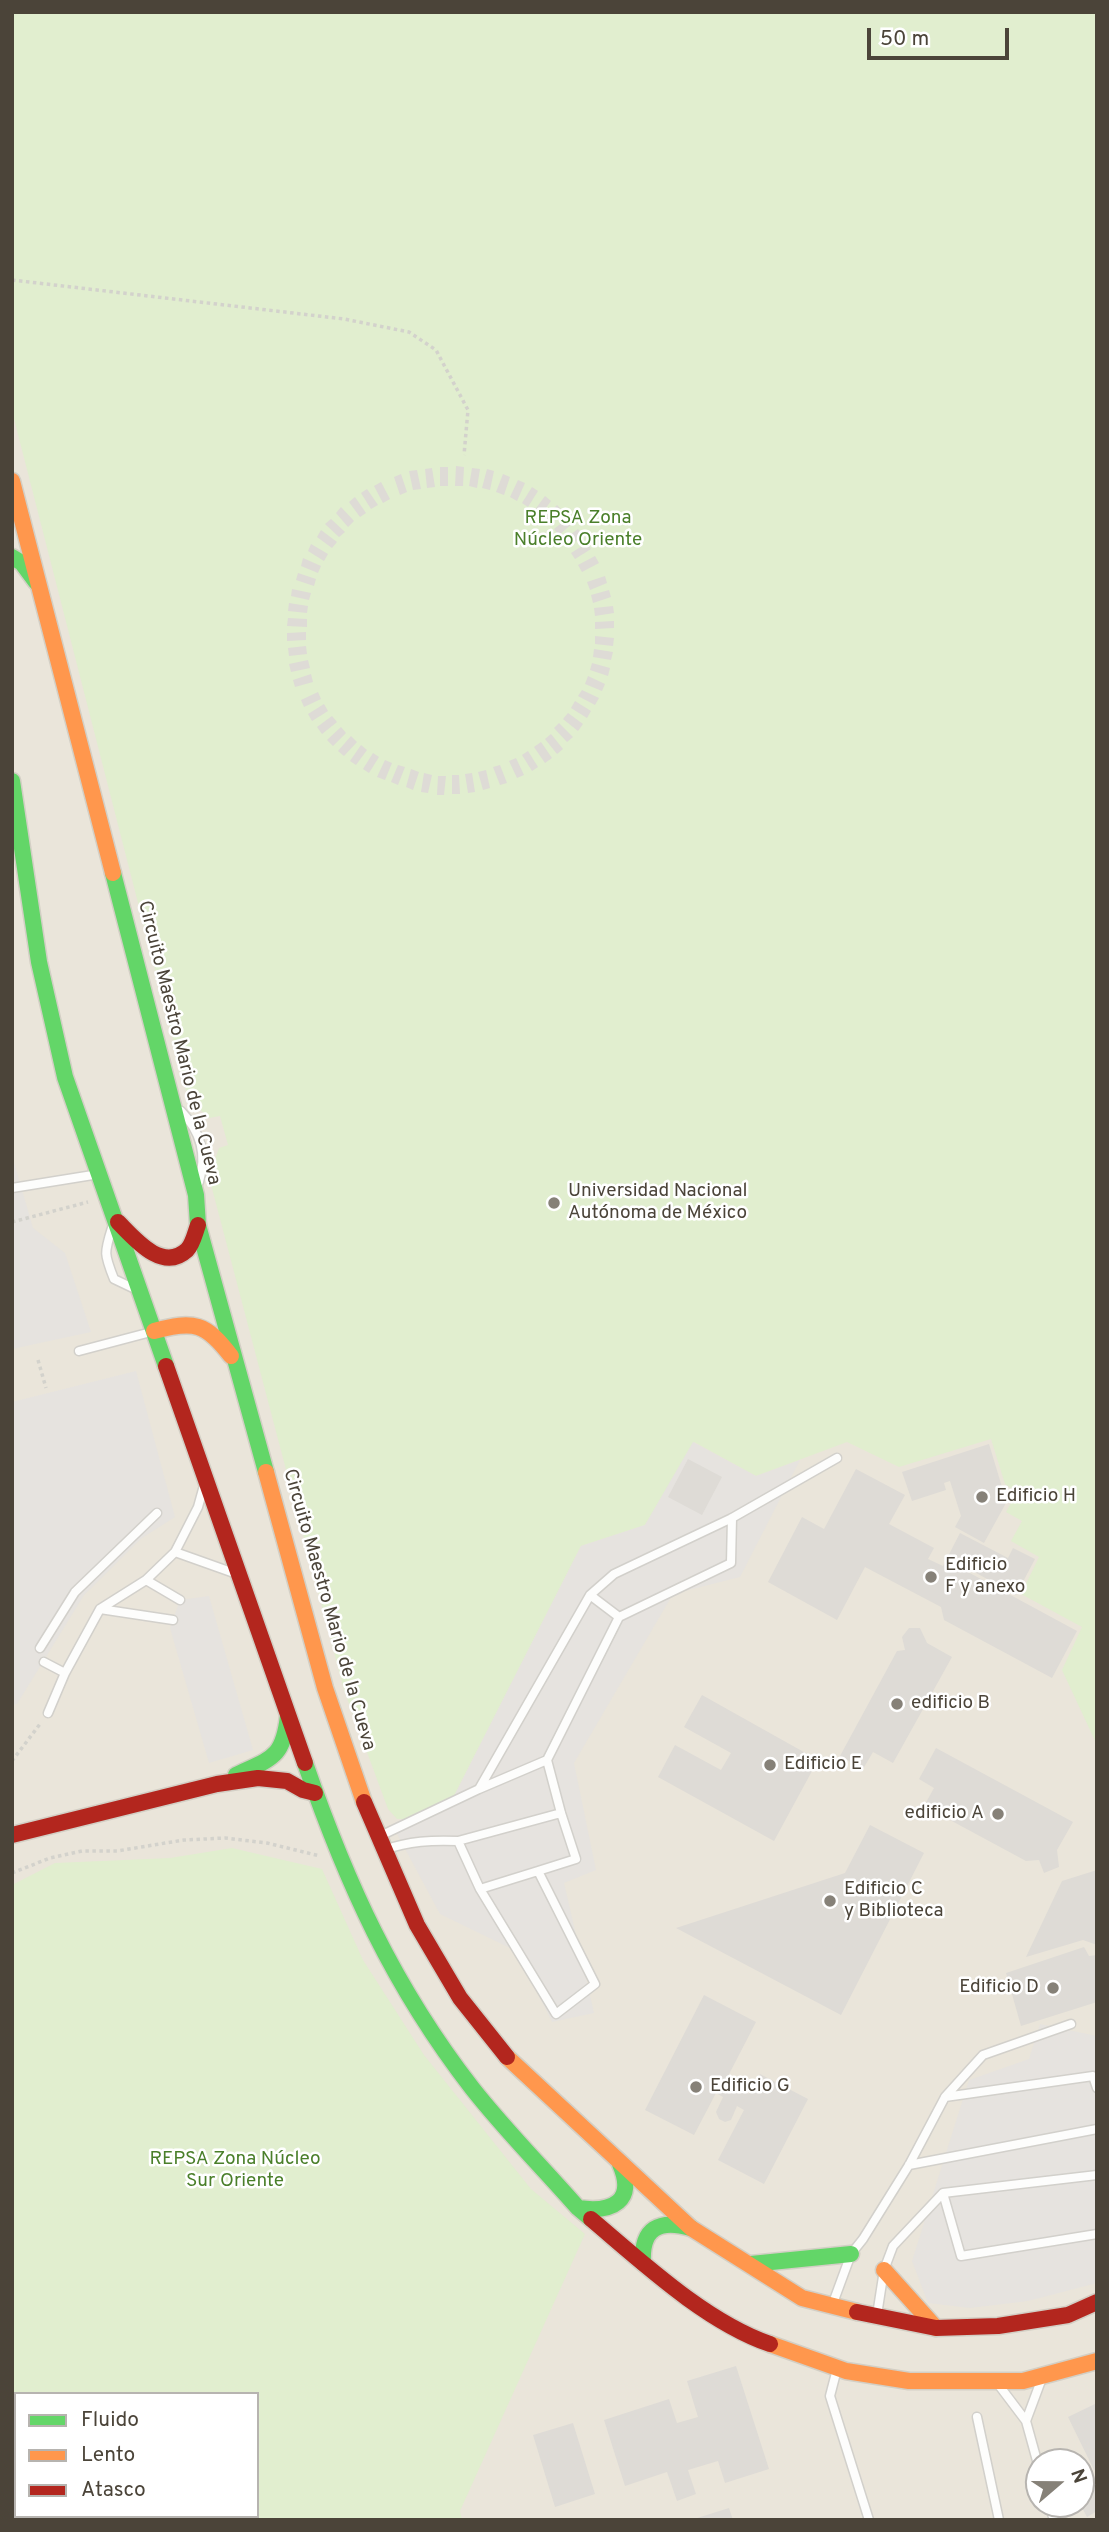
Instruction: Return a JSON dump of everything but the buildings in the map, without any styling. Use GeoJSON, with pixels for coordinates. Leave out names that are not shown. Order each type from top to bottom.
{"type":"FeatureCollection","features":[{"type":"Feature","properties":{"kind":"street","name":"Circuito Maestro Mario de la Cueva"},"geometry":{"type":"LineString","coordinates":[[12,481],[196,1195],[198,1225],[325,1688],[380,1844],[417,1925],[460,1998],[514,2066],[691,2228],[751,2264],[793,2294],[876,2318],[936,2328],[998,2326],[1068,2315],[1097,2302]]}},
{"type":"Feature","properties":{"kind":"street"},"geometry":{"type":"LineString","coordinates":[[12,557],[22,563],[41,589]]}},
{"type":"Feature","properties":{"kind":"street"},"geometry":{"type":"LineString","coordinates":[[12,781],[42,975],[65,1077],[342,1863],[385,1956],[426,2023],[472,2089],[578,2208],[643,2263],[724,2324],[758,2340],[837,2368],[909,2381],[1023,2381],[1097,2361]]}},
{"type":"Feature","properties":{"kind":"street"},"geometry":{"type":"LineString","coordinates":[[114,1218],[147,1251],[161,1258],[176,1256],[187,1250],[198,1225]]}},
{"type":"Feature","properties":{"kind":"street"},"geometry":{"type":"LineString","coordinates":[[154,1331],[193,1323],[209,1330],[238,1366]]}},
{"type":"Feature","properties":{"kind":"street"},"geometry":{"type":"LineString","coordinates":[[217,1784],[275,1756],[285,1742],[288,1714]]}},
{"type":"Feature","properties":{"kind":"street"},"geometry":{"type":"LineString","coordinates":[[12,1835],[217,1784],[258,1778],[287,1781],[303,1790],[316,1793]]}},
{"type":"Feature","properties":{"kind":"street"},"geometry":{"type":"LineString","coordinates":[[578,2208],[599,2211],[619,2202],[624,2195],[626,2179],[620,2163]]}},
{"type":"Feature","properties":{"kind":"street"},"geometry":{"type":"LineString","coordinates":[[643,2263],[644,2241],[658,2226],[669,2223],[691,2228]]}},
{"type":"Feature","properties":{"kind":"street"},"geometry":{"type":"LineString","coordinates":[[751,2264],[851,2254]]}},
{"type":"Feature","properties":{"kind":"street"},"geometry":{"type":"LineString","coordinates":[[884,2270],[936,2328]]}},
{"type":"Feature","properties":{"kind":"lane"},"geometry":{"type":"LineString","coordinates":[[12,1188],[99,1174]]}},
{"type":"Feature","properties":{"kind":"lane"},"geometry":{"type":"LineString","coordinates":[[79,1351],[154,1331]]}},
{"type":"Feature","properties":{"kind":"lane"},"geometry":{"type":"LineString","coordinates":[[479,1789],[590,1595],[614,1574],[732,1518],[837,1458]]}},
{"type":"Feature","properties":{"kind":"lane"},"geometry":{"type":"LineString","coordinates":[[48,1713],[65,1672],[100,1609],[146,1580],[175,1552],[198,1507],[205,1479]]}},
{"type":"Feature","properties":{"kind":"lane"},"geometry":{"type":"LineString","coordinates":[[40,1648],[75,1592],[156,1514]]}},
{"type":"Feature","properties":{"kind":"lane"},"geometry":{"type":"LineString","coordinates":[[380,1844],[479,1789],[547,1760],[619,1617],[730,1563],[732,1518]]}},
{"type":"Feature","properties":{"kind":"lane"},"geometry":{"type":"LineString","coordinates":[[175,1552],[240,1575]]}},
{"type":"Feature","properties":{"kind":"lane"},"geometry":{"type":"LineString","coordinates":[[146,1580],[180,1600]]}},
{"type":"Feature","properties":{"kind":"lane"},"geometry":{"type":"LineString","coordinates":[[590,1595],[619,1617]]}},
{"type":"Feature","properties":{"kind":"lane"},"geometry":{"type":"LineString","coordinates":[[100,1609],[173,1620]]}},
{"type":"Feature","properties":{"kind":"lane"},"geometry":{"type":"LineString","coordinates":[[44,1662],[65,1672]]}},
{"type":"Feature","properties":{"kind":"lane"},"geometry":{"type":"LineString","coordinates":[[480,1889],[576,1859],[547,1760]]}},
{"type":"Feature","properties":{"kind":"lane"},"geometry":{"type":"LineString","coordinates":[[380,1844],[430,1840],[458,1842],[561,1813]]}},
{"type":"Feature","properties":{"kind":"lane"},"geometry":{"type":"LineString","coordinates":[[458,1842],[480,1889],[556,2014],[595,1984],[538,1871]]}},
{"type":"Feature","properties":{"kind":"lane"},"geometry":{"type":"LineString","coordinates":[[832,2306],[851,2254],[909,2165],[945,2097],[982,2055],[1071,2024]]}},
{"type":"Feature","properties":{"kind":"lane"},"geometry":{"type":"LineString","coordinates":[[945,2097],[1093,2076],[1097,2088]]}},
{"type":"Feature","properties":{"kind":"lane"},"geometry":{"type":"LineString","coordinates":[[909,2165],[1097,2129]]}},
{"type":"Feature","properties":{"kind":"lane"},"geometry":{"type":"LineString","coordinates":[[876,2318],[884,2270],[893,2246],[943,2193],[1097,2175]]}},
{"type":"Feature","properties":{"kind":"lane"},"geometry":{"type":"LineString","coordinates":[[943,2193],[961,2256],[1097,2234]]}},
{"type":"Feature","properties":{"kind":"lane"},"geometry":{"type":"LineString","coordinates":[[837,2368],[830,2396],[869,2520]]}},
{"type":"Feature","properties":{"kind":"lane"},"geometry":{"type":"LineString","coordinates":[[1026,2421],[1042,2376]]}},
{"type":"Feature","properties":{"kind":"lane"},"geometry":{"type":"LineString","coordinates":[[996,2381],[1026,2421],[1033,2448]]}},
{"type":"Feature","properties":{"kind":"lane"},"geometry":{"type":"LineString","coordinates":[[977,2417],[999,2520]]}},
{"type":"Feature","properties":{"kind":"path"},"geometry":{"type":"LineString","coordinates":[[12,280],[344,319],[409,332],[436,351],[468,410],[464,455]]}},
{"type":"Feature","properties":{"kind":"path"},"geometry":{"type":"LineString","coordinates":[[12,1222],[107,1197]]}},
{"type":"Feature","properties":{"kind":"path"},"geometry":{"type":"LineString","coordinates":[[38,1360],[46,1388]]}},
{"type":"Feature","properties":{"kind":"path"},"geometry":{"type":"LineString","coordinates":[[12,1761],[48,1713]]}},
{"type":"Feature","properties":{"kind":"path"},"geometry":{"type":"LineString","coordinates":[[12,1873],[50,1858],[82,1851],[117,1851],[172,1841],[225,1839],[267,1843],[342,1863]]}},
{"type":"Feature","properties":{"kind":"shaded area","name":"Universidad Nacional Autónoma de México"},"geometry":{"type":"Polygon","coordinates":[[[12,12],[1097,12],[1097,2520],[12,2520],[12,12]]]}},
{"type":"Feature","properties":{"kind":"shaded area"},"geometry":{"type":"Polygon","coordinates":[[[12,1155],[33,1228],[65,1253],[91,1332],[12,1349],[12,1155]]]}},
{"type":"Feature","properties":{"kind":"shaded area"},"geometry":{"type":"Polygon","coordinates":[[[136,1371],[175,1517],[142,1538],[84,1595],[17,1704],[12,1705],[12,1402],[136,1371]]]}},
{"type":"Feature","properties":{"kind":"shaded area"},"geometry":{"type":"Polygon","coordinates":[[[693,1442],[756,1476],[800,1460],[740,1577],[673,1594],[574,1763],[596,1870],[564,1883],[594,2013],[552,2022],[518,1952],[440,1914],[395,1830],[453,1798],[581,1546],[645,1525],[693,1442]]]}},
{"type":"Feature","properties":{"kind":"shaded area"},"geometry":{"type":"Polygon","coordinates":[[[209,1596],[253,1750],[209,1763],[170,1628],[180,1600],[209,1596]]]}},
{"type":"Feature","properties":{"kind":"shaded area"},"geometry":{"type":"Polygon","coordinates":[[[1040,2024],[1097,2036],[1097,2283],[1028,2301],[970,2308],[928,2303],[912,2261],[969,2080],[1029,2059],[1040,2024]]]}},
{"type":"Feature","properties":{"kind":"green space","name":"REPSA Zona Núcleo Oriente"},"geometry":{"type":"Polygon","coordinates":[[[12,12],[1097,12],[1097,1745],[1062,1670],[1082,1627],[1021,1594],[1039,1557],[1011,1541],[1022,1521],[1006,1512],[1017,1492],[1005,1484],[991,1439],[899,1467],[847,1442],[756,1476],[694,1442],[645,1525],[581,1546],[453,1798],[406,1819],[397,1819],[388,1809],[344,1690],[209,1177],[219,1148],[228,1145],[220,1116],[209,1118],[188,1098],[12,411],[12,12]]]}},
{"type":"Feature","properties":{"kind":"green space","name":"REPSA Zona Núcleo Sur Oriente"},"geometry":{"type":"Polygon","coordinates":[[[232,1848],[322,1869],[363,1960],[424,2055],[531,2189],[585,2234],[460,2511],[462,2520],[12,2520],[12,1885],[55,1863],[170,1858],[232,1848]]]}},
{"type":"Feature","properties":{"kind":"traffic: fast"},"geometry":{"type":"LineString","coordinates":[[12,557],[22,563],[36,582]]}},
{"type":"Feature","properties":{"kind":"traffic: fast"},"geometry":{"type":"LineString","coordinates":[[12,781],[39,962],[65,1077],[166,1366]]}},
{"type":"Feature","properties":{"kind":"traffic: fast"},"geometry":{"type":"LineString","coordinates":[[113,873],[196,1195],[198,1225],[266,1472]]}},
{"type":"Feature","properties":{"kind":"traffic: fast"},"geometry":{"type":"LineString","coordinates":[[236,1775],[274,1755],[283,1741],[288,1716]]}},
{"type":"Feature","properties":{"kind":"traffic: fast"},"geometry":{"type":"LineString","coordinates":[[305,1763],[355,1892],[418,2011],[485,2104],[578,2208],[591,2219]]}},
{"type":"Feature","properties":{"kind":"traffic: fast"},"geometry":{"type":"LineString","coordinates":[[578,2208],[602,2208],[618,2202],[625,2187],[620,2164]]}},
{"type":"Feature","properties":{"kind":"traffic: fast"},"geometry":{"type":"LineString","coordinates":[[643,2263],[645,2242],[654,2229],[670,2225],[691,2228]]}},
{"type":"Feature","properties":{"kind":"traffic: fast"},"geometry":{"type":"LineString","coordinates":[[751,2264],[851,2254]]}},
{"type":"Feature","properties":{"kind":"traffic: slow"},"geometry":{"type":"LineString","coordinates":[[12,481],[113,873]]}},
{"type":"Feature","properties":{"kind":"traffic: slow"},"geometry":{"type":"LineString","coordinates":[[154,1331],[189,1325],[198,1327],[214,1337],[231,1356]]}},
{"type":"Feature","properties":{"kind":"traffic: slow"},"geometry":{"type":"LineString","coordinates":[[266,1472],[325,1688],[364,1802]]}},
{"type":"Feature","properties":{"kind":"traffic: slow"},"geometry":{"type":"LineString","coordinates":[[507,2057],[691,2228],[802,2298],[857,2312]]}},
{"type":"Feature","properties":{"kind":"traffic: slow"},"geometry":{"type":"LineString","coordinates":[[884,2270],[936,2328]]}},
{"type":"Feature","properties":{"kind":"traffic: slow"},"geometry":{"type":"LineString","coordinates":[[770,2344],[846,2371],[909,2381],[1023,2381],[1097,2361]]}},
{"type":"Feature","properties":{"kind":"traffic: jam"},"geometry":{"type":"LineString","coordinates":[[118,1222],[149,1251],[168,1258],[187,1250],[198,1225]]}},
{"type":"Feature","properties":{"kind":"traffic: jam"},"geometry":{"type":"LineString","coordinates":[[166,1366],[305,1763]]}},
{"type":"Feature","properties":{"kind":"traffic: jam"},"geometry":{"type":"LineString","coordinates":[[12,1835],[217,1784],[258,1778],[287,1781],[315,1793]]}},
{"type":"Feature","properties":{"kind":"traffic: jam"},"geometry":{"type":"LineString","coordinates":[[364,1802],[417,1925],[460,1998],[507,2057]]}},
{"type":"Feature","properties":{"kind":"traffic: jam"},"geometry":{"type":"LineString","coordinates":[[591,2219],[676,2290],[722,2321],[770,2344]]}},
{"type":"Feature","properties":{"kind":"traffic: jam"},"geometry":{"type":"LineString","coordinates":[[857,2312],[936,2328],[998,2326],[1068,2315],[1097,2302]]}},
{"type":"Feature","properties":{"kind":"place","name":"Universidad Nacional Autónoma de México"},"geometry":{"type":"Point","coordinates":[554,1203]}},
{"type":"Feature","properties":{"kind":"place","name":"Edificio H"},"geometry":{"type":"Point","coordinates":[982,1497]}},
{"type":"Feature","properties":{"kind":"place","name":"Edificio F y anexo"},"geometry":{"type":"Point","coordinates":[931,1577]}},
{"type":"Feature","properties":{"kind":"place","name":"edificio B"},"geometry":{"type":"Point","coordinates":[897,1704]}},
{"type":"Feature","properties":{"kind":"place","name":"Edificio E"},"geometry":{"type":"Point","coordinates":[770,1765]}},
{"type":"Feature","properties":{"kind":"place","name":"edificio A"},"geometry":{"type":"Point","coordinates":[998,1814]}},
{"type":"Feature","properties":{"kind":"place","name":"Edificio C y Biblioteca"},"geometry":{"type":"Point","coordinates":[830,1901]}},
{"type":"Feature","properties":{"kind":"place","name":"Edificio D"},"geometry":{"type":"Point","coordinates":[1053,1988]}},
{"type":"Feature","properties":{"kind":"place","name":"Edificio G"},"geometry":{"type":"Point","coordinates":[696,2087]}}]}
